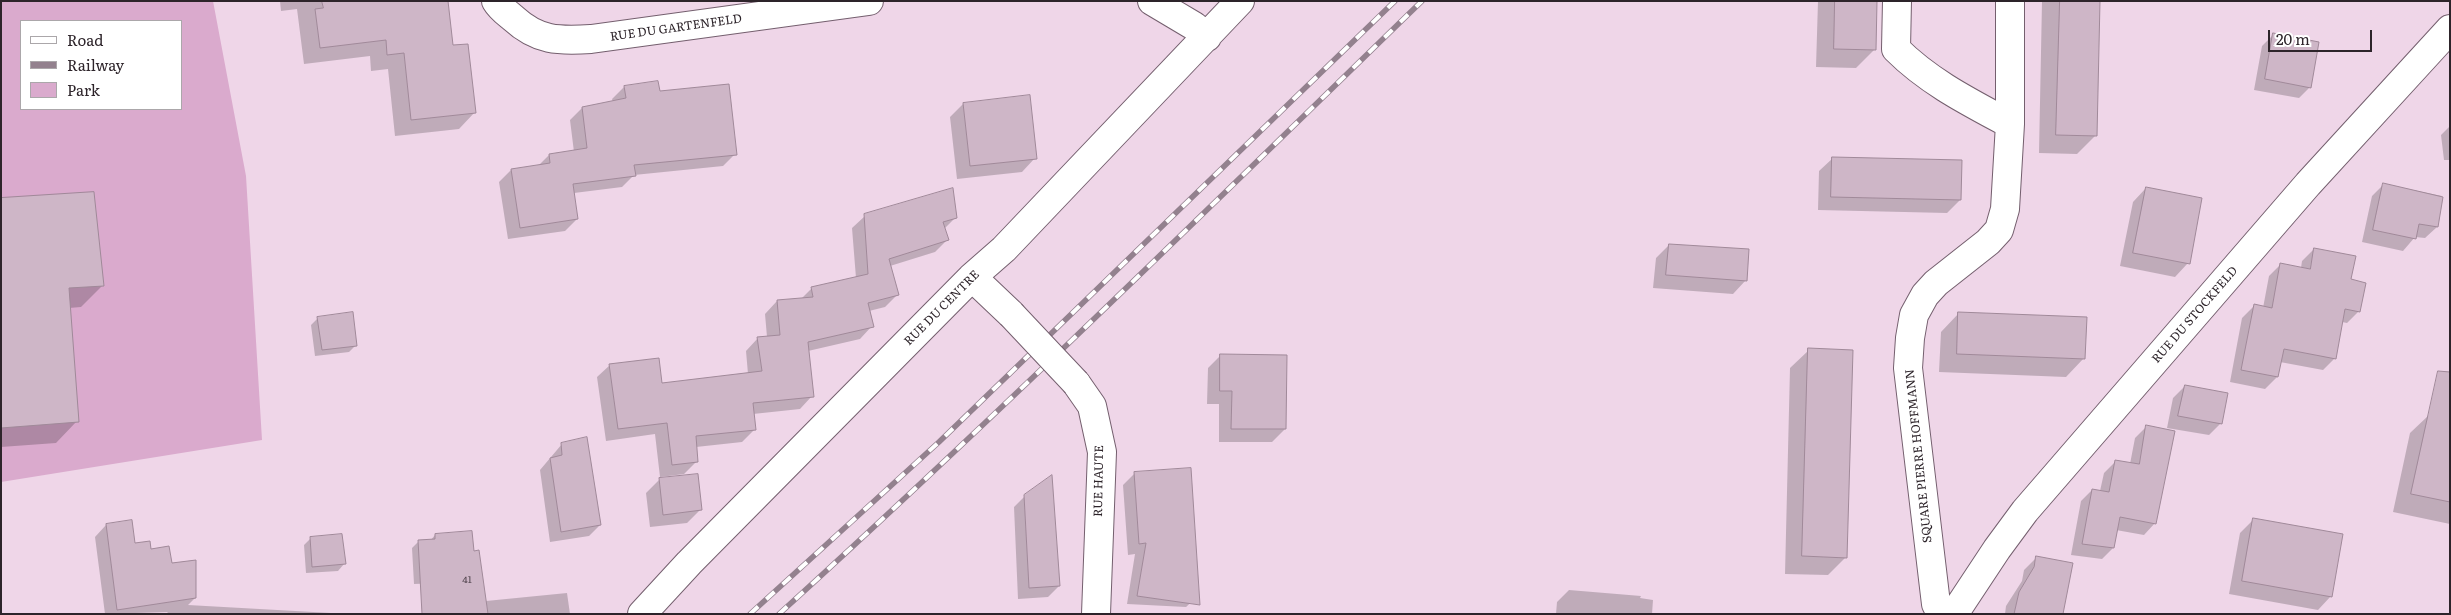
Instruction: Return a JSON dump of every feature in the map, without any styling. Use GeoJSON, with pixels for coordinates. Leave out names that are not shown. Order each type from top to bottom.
{"type":"FeatureCollection","features":[{"type":"Feature","properties":{"kind":"street","name":"RUE DU GARTENFELD"},"geometry":{"type":"LineString","coordinates":[[496,1],[516,21],[539,37],[562,41],[591,39],[868,1]]}},
{"type":"Feature","properties":{"kind":"street"},"geometry":{"type":"LineString","coordinates":[[1152,1],[1194,26],[1207,37]]}},
{"type":"Feature","properties":{"kind":"street","name":"RUE DU CENTRE"},"geometry":{"type":"LineString","coordinates":[[642,614],[689,563],[972,277],[1011,242],[1240,1]]}},
{"type":"Feature","properties":{"kind":"street"},"geometry":{"type":"LineString","coordinates":[[1897,1],[1896,49],[1915,68],[1950,91],[2010,124]]}},
{"type":"Feature","properties":{"kind":"street","name":"SQUARE PIERRE HOFFMANN"},"geometry":{"type":"LineString","coordinates":[[1941,614],[1936,604],[1908,368],[1910,338],[1914,314],[1925,295],[1936,283],[1988,242],[1999,230],[2005,208],[2010,124],[2010,1]]}},
{"type":"Feature","properties":{"kind":"street","name":"RUE DU STOCKFELD"},"geometry":{"type":"LineString","coordinates":[[1954,614],[2025,511],[2308,184],[2450,29]]}},
{"type":"Feature","properties":{"kind":"street","name":"RUE HAUTE"},"geometry":{"type":"LineString","coordinates":[[972,277],[1012,314],[1076,383],[1092,406],[1102,452],[1096,614]]}},
{"type":"Feature","properties":{"kind":"green space"},"geometry":{"type":"Polygon","coordinates":[[[1,1],[213,1],[246,176],[262,440],[1,482],[1,1]]]}},
{"type":"Feature","properties":{"kind":"building"},"geometry":{"type":"Polygon","coordinates":[[[322,1],[448,1],[453,45],[468,44],[476,113],[411,120],[404,53],[387,55],[386,40],[320,48],[315,9],[323,8],[322,1]]]}},
{"type":"Feature","properties":{"kind":"building"},"geometry":{"type":"Polygon","coordinates":[[[1835,1],[1877,1],[1876,50],[1834,49],[1835,1]]]}},
{"type":"Feature","properties":{"kind":"building"},"geometry":{"type":"Polygon","coordinates":[[[2060,1],[2100,1],[2097,136],[2056,135],[2060,1]]]}},
{"type":"Feature","properties":{"kind":"building"},"geometry":{"type":"Polygon","coordinates":[[[2273,33],[2319,42],[2311,88],[2265,79],[2273,33]]]}},
{"type":"Feature","properties":{"kind":"building"},"geometry":{"type":"Polygon","coordinates":[[[658,81],[660,91],[729,84],[737,155],[634,165],[636,176],[573,184],[578,219],[520,228],[511,169],[550,163],[549,154],[587,148],[582,107],[626,98],[624,86],[658,81]]]}},
{"type":"Feature","properties":{"kind":"building"},"geometry":{"type":"Polygon","coordinates":[[[1030,95],[1037,159],[970,166],[963,103],[1030,95]]]}},
{"type":"Feature","properties":{"kind":"building"},"geometry":{"type":"Polygon","coordinates":[[[1832,157],[1962,160],[1961,200],[1831,197],[1832,157]]]}},
{"type":"Feature","properties":{"kind":"building"},"geometry":{"type":"Polygon","coordinates":[[[2383,183],[2443,197],[2438,227],[2419,224],[2416,239],[2373,230],[2383,183]]]}},
{"type":"Feature","properties":{"kind":"building"},"geometry":{"type":"Polygon","coordinates":[[[2146,187],[2202,198],[2190,264],[2133,253],[2146,187]]]}},
{"type":"Feature","properties":{"kind":"building"},"geometry":{"type":"Polygon","coordinates":[[[953,188],[957,218],[943,222],[949,240],[889,259],[899,295],[868,303],[874,327],[808,342],[814,397],[753,403],[756,430],[696,436],[698,462],[672,465],[667,423],[618,429],[609,364],[659,358],[662,383],[762,371],[757,337],[780,335],[777,300],[813,297],[811,287],[868,274],[864,214],[953,188]]]}},
{"type":"Feature","properties":{"kind":"building"},"geometry":{"type":"Polygon","coordinates":[[[94,192],[104,286],[69,288],[79,422],[1,428],[1,198],[94,192]]]}},
{"type":"Feature","properties":{"kind":"building"},"geometry":{"type":"Polygon","coordinates":[[[1669,244],[1749,249],[1747,281],[1666,275],[1669,244]]]}},
{"type":"Feature","properties":{"kind":"building"},"geometry":{"type":"Polygon","coordinates":[[[2314,248],[2356,256],[2351,279],[2366,283],[2360,312],[2345,309],[2336,359],[2284,349],[2278,377],[2241,370],[2254,304],[2272,308],[2280,263],[2310,269],[2314,248]]]}},
{"type":"Feature","properties":{"kind":"building"},"geometry":{"type":"Polygon","coordinates":[[[353,312],[357,346],[322,350],[317,317],[353,312]]]}},
{"type":"Feature","properties":{"kind":"building"},"geometry":{"type":"Polygon","coordinates":[[[1958,312],[2087,317],[2085,359],[1957,354],[1958,312]]]}},
{"type":"Feature","properties":{"kind":"building"},"geometry":{"type":"Polygon","coordinates":[[[1808,348],[1853,350],[1847,558],[1802,556],[1808,348]]]}},
{"type":"Feature","properties":{"kind":"building"},"geometry":{"type":"Polygon","coordinates":[[[1220,354],[1287,355],[1286,429],[1231,429],[1232,391],[1220,391],[1220,354]]]}},
{"type":"Feature","properties":{"kind":"building"},"geometry":{"type":"Polygon","coordinates":[[[2438,371],[2450,372],[2450,502],[2411,494],[2438,371]]]}},
{"type":"Feature","properties":{"kind":"building"},"geometry":{"type":"Polygon","coordinates":[[[2185,385],[2228,393],[2222,424],[2178,416],[2185,385]]]}},
{"type":"Feature","properties":{"kind":"building"},"geometry":{"type":"Polygon","coordinates":[[[2146,425],[2175,431],[2156,524],[2120,517],[2114,548],[2082,544],[2092,489],[2109,492],[2115,460],[2139,464],[2146,425]]]}},
{"type":"Feature","properties":{"kind":"building"},"geometry":{"type":"Polygon","coordinates":[[[587,437],[601,525],[561,532],[550,458],[562,455],[561,443],[587,437]]]}},
{"type":"Feature","properties":{"kind":"building"},"geometry":{"type":"Polygon","coordinates":[[[1191,468],[1200,605],[1137,596],[1146,543],[1139,544],[1134,472],[1191,468]]]}},
{"type":"Feature","properties":{"kind":"building"},"geometry":{"type":"Polygon","coordinates":[[[698,474],[702,510],[663,515],[659,478],[698,474]]]}},
{"type":"Feature","properties":{"kind":"building"},"geometry":{"type":"Polygon","coordinates":[[[1052,475],[1060,586],[1029,588],[1024,495],[1052,475]]]}},
{"type":"Feature","properties":{"kind":"building"},"geometry":{"type":"Polygon","coordinates":[[[2253,518],[2343,534],[2332,597],[2242,581],[2253,518]]]}},
{"type":"Feature","properties":{"kind":"building"},"geometry":{"type":"Polygon","coordinates":[[[132,520],[135,543],[150,541],[151,549],[169,546],[172,563],[196,560],[196,598],[117,610],[106,524],[132,520]]]}},
{"type":"Feature","properties":{"kind":"building"},"geometry":{"type":"Polygon","coordinates":[[[472,531],[474,551],[479,550],[488,614],[422,614],[418,540],[435,539],[435,534],[472,531]]]}},
{"type":"Feature","properties":{"kind":"building"},"geometry":{"type":"Polygon","coordinates":[[[342,534],[346,564],[312,567],[310,537],[342,534]]]}},
{"type":"Feature","properties":{"kind":"building"},"geometry":{"type":"Polygon","coordinates":[[[2036,556],[2073,563],[2063,614],[2014,614],[2019,592],[2034,567],[2036,556]]]}},
{"type":"Feature","properties":{"kind":"railway"},"geometry":{"type":"LineString","coordinates":[[750,614],[939,442],[1395,1]]}},
{"type":"Feature","properties":{"kind":"railway"},"geometry":{"type":"LineString","coordinates":[[779,614],[1023,387],[1422,1]]}}]}
